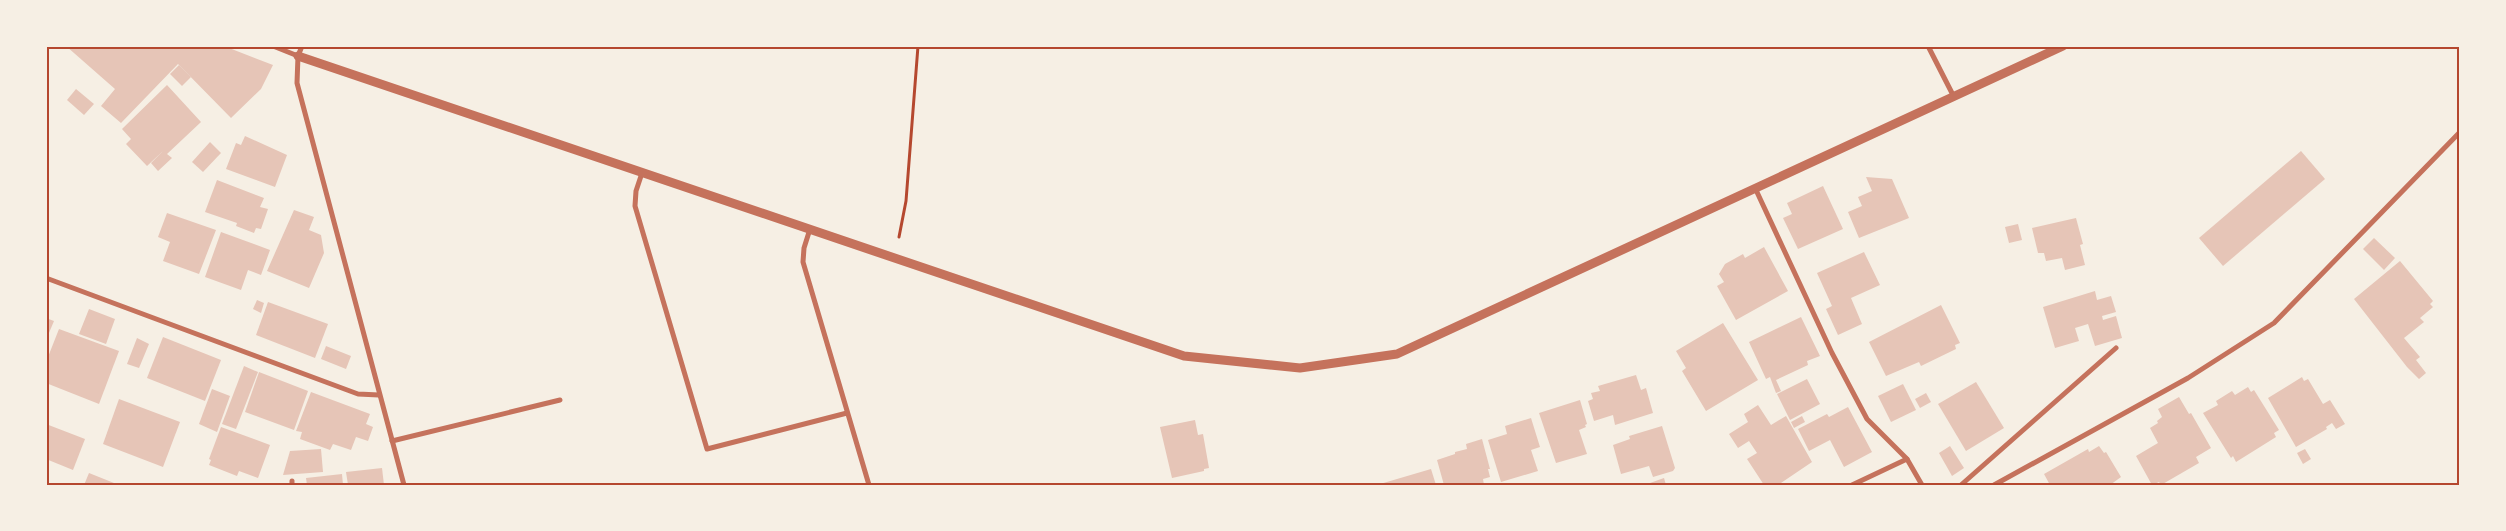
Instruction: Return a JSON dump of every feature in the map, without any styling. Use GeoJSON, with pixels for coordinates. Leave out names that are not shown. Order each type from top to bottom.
{"type":"FeatureCollection","features":[{"type":"Feature","properties":{"kind":"street"},"geometry":{"type":"LineString","coordinates":[[273,46],[1184,356],[1300,368],[1397,354],[1756,190],[2063,46]]}},
{"type":"Feature","properties":{"kind":"street"},"geometry":{"type":"LineString","coordinates":[[302,46],[298,56],[297,83],[404,485]]}},
{"type":"Feature","properties":{"kind":"street"},"geometry":{"type":"LineString","coordinates":[[1928,46],[1954,97]]}},
{"type":"Feature","properties":{"kind":"street"},"geometry":{"type":"LineString","coordinates":[[1994,485],[2188,378],[2274,323],[2460,132]]}},
{"type":"Feature","properties":{"kind":"street"},"geometry":{"type":"LineString","coordinates":[[642,173],[636,191],[635,206],[707,449],[847,413]]}},
{"type":"Feature","properties":{"kind":"street"},"geometry":{"type":"LineString","coordinates":[[1756,190],[1832,353],[1867,419],[1907,458],[1922,485]]}},
{"type":"Feature","properties":{"kind":"street"},"geometry":{"type":"LineString","coordinates":[[810,229],[804,248],[804,262],[869,485]]}},
{"type":"Feature","properties":{"kind":"street"},"geometry":{"type":"LineString","coordinates":[[46,278],[358,394],[379,395]]}},
{"type":"Feature","properties":{"kind":"street"},"geometry":{"type":"LineString","coordinates":[[1960,485],[2116,348]]}},
{"type":"Feature","properties":{"kind":"street"},"geometry":{"type":"LineString","coordinates":[[392,441],[560,400]]}},
{"type":"Feature","properties":{"kind":"street"},"geometry":{"type":"LineString","coordinates":[[1852,485],[1907,458]]}},
{"type":"Feature","properties":{"kind":"path"},"geometry":{"type":"LineString","coordinates":[[895,258],[906,201],[918,46]]}},
{"type":"Feature","properties":{"kind":"building"},"geometry":{"type":"Polygon","coordinates":[[[66,46],[224,46],[273,65],[261,89],[231,118],[178,64],[121,123],[101,106],[115,89],[66,46]]]}},
{"type":"Feature","properties":{"kind":"building"},"geometry":{"type":"Polygon","coordinates":[[[179,65],[191,77],[182,86],[170,74],[179,65]]]}},
{"type":"Feature","properties":{"kind":"building"},"geometry":{"type":"Polygon","coordinates":[[[167,85],[201,122],[167,154],[172,158],[158,171],[151,163],[163,151],[147,166],[126,144],[131,139],[122,129],[167,85]]]}},
{"type":"Feature","properties":{"kind":"building"},"geometry":{"type":"Polygon","coordinates":[[[76,89],[94,104],[84,115],[67,100],[76,89]]]}},
{"type":"Feature","properties":{"kind":"building"},"geometry":{"type":"Polygon","coordinates":[[[245,136],[287,155],[275,187],[226,169],[236,143],[241,145],[245,136]]]}},
{"type":"Feature","properties":{"kind":"building"},"geometry":{"type":"Polygon","coordinates":[[[210,142],[221,153],[203,172],[192,162],[210,142]]]}},
{"type":"Feature","properties":{"kind":"building"},"geometry":{"type":"Polygon","coordinates":[[[2301,151],[2325,179],[2223,266],[2199,238],[2301,151]]]}},
{"type":"Feature","properties":{"kind":"building"},"geometry":{"type":"Polygon","coordinates":[[[1866,177],[1892,179],[1909,218],[1859,238],[1848,212],[1862,206],[1858,197],[1872,191],[1866,177]]]}},
{"type":"Feature","properties":{"kind":"building"},"geometry":{"type":"Polygon","coordinates":[[[217,180],[264,198],[260,207],[268,209],[261,229],[256,228],[254,233],[236,226],[237,223],[205,212],[217,180]]]}},
{"type":"Feature","properties":{"kind":"building"},"geometry":{"type":"Polygon","coordinates":[[[1823,186],[1843,229],[1798,249],[1783,218],[1792,214],[1787,203],[1823,186]]]}},
{"type":"Feature","properties":{"kind":"building"},"geometry":{"type":"Polygon","coordinates":[[[294,210],[314,217],[309,230],[321,235],[324,253],[309,288],[267,271],[294,210]]]}},
{"type":"Feature","properties":{"kind":"building"},"geometry":{"type":"Polygon","coordinates":[[[167,213],[216,230],[199,274],[163,261],[170,242],[158,237],[167,213]]]}},
{"type":"Feature","properties":{"kind":"building"},"geometry":{"type":"Polygon","coordinates":[[[2076,218],[2083,244],[2080,245],[2085,265],[2065,270],[2062,258],[2046,261],[2044,253],[2038,253],[2032,228],[2076,218]]]}},
{"type":"Feature","properties":{"kind":"building"},"geometry":{"type":"Polygon","coordinates":[[[2018,224],[2022,240],[2009,243],[2005,227],[2018,224]]]}},
{"type":"Feature","properties":{"kind":"building"},"geometry":{"type":"Polygon","coordinates":[[[221,232],[270,250],[261,275],[248,270],[241,290],[205,277],[221,232]]]}},
{"type":"Feature","properties":{"kind":"building"},"geometry":{"type":"Polygon","coordinates":[[[2374,238],[2395,258],[2384,270],[2363,249],[2374,238]]]}},
{"type":"Feature","properties":{"kind":"building"},"geometry":{"type":"Polygon","coordinates":[[[1764,247],[1788,291],[1736,320],[1717,286],[1724,282],[1719,274],[1725,264],[1743,254],[1745,258],[1764,247]]]}},
{"type":"Feature","properties":{"kind":"building"},"geometry":{"type":"Polygon","coordinates":[[[1864,252],[1880,285],[1851,298],[1862,324],[1838,335],[1826,309],[1832,306],[1817,273],[1864,252]]]}},
{"type":"Feature","properties":{"kind":"building"},"geometry":{"type":"Polygon","coordinates":[[[2400,261],[2433,301],[2430,304],[2433,307],[2420,318],[2424,322],[2404,338],[2420,357],[2416,360],[2426,373],[2419,379],[2407,367],[2354,299],[2400,261]]]}},
{"type":"Feature","properties":{"kind":"building"},"geometry":{"type":"Polygon","coordinates":[[[2095,291],[2097,300],[2111,296],[2116,312],[2102,316],[2103,320],[2116,316],[2122,338],[2095,346],[2088,324],[2075,328],[2079,341],[2055,348],[2043,307],[2095,291]]]}},
{"type":"Feature","properties":{"kind":"building"},"geometry":{"type":"Polygon","coordinates":[[[257,300],[264,303],[261,313],[253,309],[257,300]]]}},
{"type":"Feature","properties":{"kind":"building"},"geometry":{"type":"Polygon","coordinates":[[[268,302],[328,324],[315,358],[256,335],[268,302]]]}},
{"type":"Feature","properties":{"kind":"building"},"geometry":{"type":"Polygon","coordinates":[[[1941,305],[1960,343],[1955,345],[1956,349],[1921,366],[1919,362],[1886,376],[1869,342],[1941,305]]]}},
{"type":"Feature","properties":{"kind":"building"},"geometry":{"type":"Polygon","coordinates":[[[89,309],[115,319],[106,344],[79,334],[89,309]]]}},
{"type":"Feature","properties":{"kind":"building"},"geometry":{"type":"Polygon","coordinates":[[[1801,317],[1820,356],[1807,361],[1808,365],[1776,380],[1781,391],[1776,393],[1770,377],[1766,379],[1749,342],[1801,317]]]}},
{"type":"Feature","properties":{"kind":"building"},"geometry":{"type":"Polygon","coordinates":[[[46,318],[54,321],[46,340],[46,318]]]}},
{"type":"Feature","properties":{"kind":"building"},"geometry":{"type":"Polygon","coordinates":[[[1723,323],[1758,380],[1706,411],[1682,371],[1686,368],[1676,351],[1723,323]]]}},
{"type":"Feature","properties":{"kind":"building"},"geometry":{"type":"Polygon","coordinates":[[[59,329],[119,351],[99,404],[46,383],[46,362],[59,329]]]}},
{"type":"Feature","properties":{"kind":"building"},"geometry":{"type":"Polygon","coordinates":[[[163,337],[221,360],[205,401],[147,378],[163,337]]]}},
{"type":"Feature","properties":{"kind":"building"},"geometry":{"type":"Polygon","coordinates":[[[137,338],[149,344],[139,368],[127,364],[137,338]]]}},
{"type":"Feature","properties":{"kind":"building"},"geometry":{"type":"Polygon","coordinates":[[[326,346],[351,356],[346,369],[321,359],[326,346]]]}},
{"type":"Feature","properties":{"kind":"building"},"geometry":{"type":"Polygon","coordinates":[[[244,366],[258,372],[236,429],[222,424],[244,366]]]}},
{"type":"Feature","properties":{"kind":"building"},"geometry":{"type":"Polygon","coordinates":[[[259,372],[308,391],[294,430],[245,412],[259,372]]]}},
{"type":"Feature","properties":{"kind":"building"},"geometry":{"type":"Polygon","coordinates":[[[1636,375],[1641,390],[1646,388],[1653,413],[1615,425],[1613,415],[1594,421],[1588,401],[1593,399],[1591,393],[1600,391],[1598,386],[1636,375]]]}},
{"type":"Feature","properties":{"kind":"building"},"geometry":{"type":"Polygon","coordinates":[[[2302,377],[2304,381],[2308,379],[2323,404],[2330,400],[2345,424],[2336,429],[2332,423],[2326,427],[2327,429],[2296,447],[2268,398],[2302,377]]]}},
{"type":"Feature","properties":{"kind":"building"},"geometry":{"type":"Polygon","coordinates":[[[1807,379],[1820,404],[1790,420],[1777,394],[1807,379]]]}},
{"type":"Feature","properties":{"kind":"building"},"geometry":{"type":"Polygon","coordinates":[[[1976,382],[2004,428],[1966,451],[1938,404],[1976,382]]]}},
{"type":"Feature","properties":{"kind":"building"},"geometry":{"type":"Polygon","coordinates":[[[1903,384],[1916,410],[1891,422],[1878,396],[1903,384]]]}},
{"type":"Feature","properties":{"kind":"building"},"geometry":{"type":"Polygon","coordinates":[[[2248,387],[2251,392],[2254,390],[2279,430],[2274,433],[2276,437],[2236,462],[2233,456],[2231,458],[2203,413],[2218,405],[2216,401],[2232,391],[2235,395],[2248,387]]]}},
{"type":"Feature","properties":{"kind":"building"},"geometry":{"type":"Polygon","coordinates":[[[212,389],[230,396],[217,432],[199,424],[212,389]]]}},
{"type":"Feature","properties":{"kind":"building"},"geometry":{"type":"Polygon","coordinates":[[[311,392],[370,414],[366,424],[373,427],[368,441],[356,437],[351,450],[333,444],[330,450],[300,439],[302,432],[296,431],[311,392]]]}},
{"type":"Feature","properties":{"kind":"building"},"geometry":{"type":"Polygon","coordinates":[[[1926,393],[1931,402],[1920,408],[1915,399],[1926,393]]]}},
{"type":"Feature","properties":{"kind":"building"},"geometry":{"type":"Polygon","coordinates":[[[2179,397],[2189,414],[2191,413],[2211,448],[2196,457],[2199,463],[2161,485],[2159,482],[2152,485],[2136,456],[2158,443],[2150,428],[2158,423],[2157,421],[2162,417],[2158,409],[2179,397]]]}},
{"type":"Feature","properties":{"kind":"building"},"geometry":{"type":"Polygon","coordinates":[[[119,399],[180,422],[163,467],[103,444],[119,399]]]}},
{"type":"Feature","properties":{"kind":"building"},"geometry":{"type":"Polygon","coordinates":[[[1580,400],[1587,424],[1585,425],[1586,427],[1579,430],[1587,454],[1556,463],[1539,413],[1580,400]]]}},
{"type":"Feature","properties":{"kind":"building"},"geometry":{"type":"Polygon","coordinates":[[[1758,405],[1771,425],[1786,416],[1812,462],[1778,485],[1764,485],[1747,459],[1757,453],[1749,441],[1738,448],[1729,434],[1748,422],[1744,414],[1758,405]]]}},
{"type":"Feature","properties":{"kind":"building"},"geometry":{"type":"Polygon","coordinates":[[[1848,407],[1872,452],[1844,467],[1830,440],[1809,451],[1798,429],[1827,414],[1829,417],[1848,407]]]}},
{"type":"Feature","properties":{"kind":"building"},"geometry":{"type":"Polygon","coordinates":[[[1802,416],[1805,422],[1794,428],[1791,422],[1802,416]]]}},
{"type":"Feature","properties":{"kind":"building"},"geometry":{"type":"Polygon","coordinates":[[[1531,418],[1540,447],[1531,450],[1538,471],[1501,482],[1488,440],[1507,434],[1505,426],[1531,418]]]}},
{"type":"Feature","properties":{"kind":"building"},"geometry":{"type":"Polygon","coordinates":[[[1195,420],[1198,435],[1203,434],[1209,468],[1204,469],[1204,471],[1172,478],[1160,427],[1195,420]]]}},
{"type":"Feature","properties":{"kind":"building"},"geometry":{"type":"Polygon","coordinates":[[[46,424],[85,439],[73,470],[46,459],[46,424]]]}},
{"type":"Feature","properties":{"kind":"building"},"geometry":{"type":"Polygon","coordinates":[[[1662,426],[1675,468],[1673,471],[1653,477],[1649,466],[1621,474],[1613,445],[1630,439],[1629,436],[1662,426]]]}},
{"type":"Feature","properties":{"kind":"building"},"geometry":{"type":"Polygon","coordinates":[[[221,427],[270,445],[258,478],[239,471],[237,476],[209,465],[211,460],[209,459],[221,427]]]}},
{"type":"Feature","properties":{"kind":"building"},"geometry":{"type":"Polygon","coordinates":[[[1482,439],[1490,469],[1488,469],[1490,477],[1483,479],[1484,485],[1444,485],[1437,460],[1467,449],[1466,444],[1482,439]]]}},
{"type":"Feature","properties":{"kind":"building"},"geometry":{"type":"Polygon","coordinates":[[[1950,446],[1964,468],[1952,476],[1939,453],[1950,446]]]}},
{"type":"Feature","properties":{"kind":"building"},"geometry":{"type":"Polygon","coordinates":[[[2099,446],[2104,453],[2106,452],[2121,477],[2110,485],[2050,485],[2044,474],[2088,449],[2089,452],[2099,446]]]}},
{"type":"Feature","properties":{"kind":"building"},"geometry":{"type":"Polygon","coordinates":[[[321,449],[323,472],[283,475],[290,451],[321,449]]]}},
{"type":"Feature","properties":{"kind":"building"},"geometry":{"type":"Polygon","coordinates":[[[2305,449],[2311,459],[2303,464],[2297,453],[2305,449]]]}},
{"type":"Feature","properties":{"kind":"building"},"geometry":{"type":"Polygon","coordinates":[[[382,468],[384,485],[348,485],[346,472],[382,468]]]}},
{"type":"Feature","properties":{"kind":"building"},"geometry":{"type":"Polygon","coordinates":[[[1431,469],[1436,485],[1380,485],[1380,484],[1431,469]]]}},
{"type":"Feature","properties":{"kind":"building"},"geometry":{"type":"Polygon","coordinates":[[[89,473],[119,485],[84,485],[89,473]]]}},
{"type":"Feature","properties":{"kind":"building"},"geometry":{"type":"Polygon","coordinates":[[[342,474],[343,485],[307,485],[306,478],[342,474]]]}},
{"type":"Feature","properties":{"kind":"building"},"geometry":{"type":"Polygon","coordinates":[[[1664,478],[1666,485],[1651,485],[1650,483],[1664,478]]]}}]}
